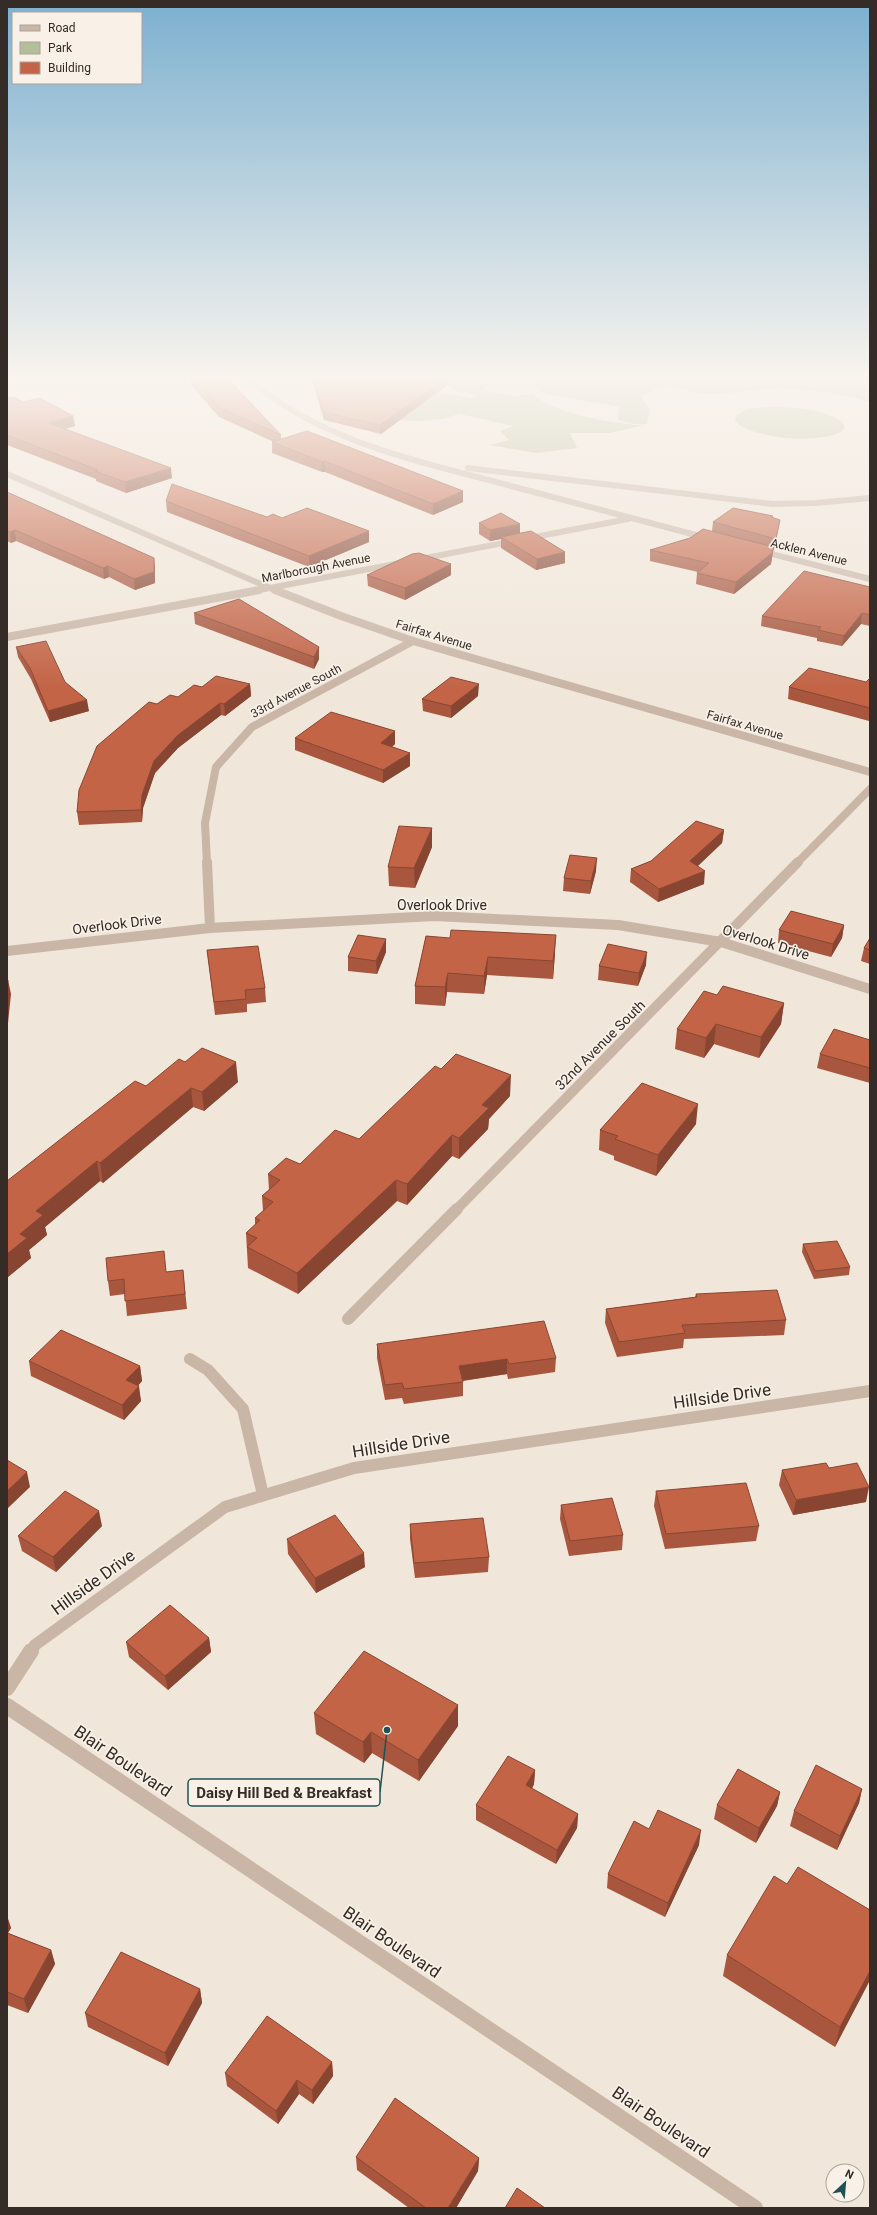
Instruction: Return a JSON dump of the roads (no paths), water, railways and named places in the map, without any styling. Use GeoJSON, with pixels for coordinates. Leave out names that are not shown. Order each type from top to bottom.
{"type":"FeatureCollection","features":[{"type":"Feature","properties":{"kind":"street","name":"Fairfax Avenue"},"geometry":{"type":"LineString","coordinates":[[22,480],[271,588],[341,616],[413,641],[870,772]]}},
{"type":"Feature","properties":{"kind":"street"},"geometry":{"type":"LineString","coordinates":[[492,480],[715,540]]}},
{"type":"Feature","properties":{"kind":"street"},"geometry":{"type":"LineString","coordinates":[[571,480],[772,504],[816,503],[870,498]]}},
{"type":"Feature","properties":{"kind":"street"},"geometry":{"type":"LineString","coordinates":[[413,561],[630,518]]}},
{"type":"Feature","properties":{"kind":"street","name":"Acklen Avenue"},"geometry":{"type":"LineString","coordinates":[[754,550],[870,579]]}},
{"type":"Feature","properties":{"kind":"street","name":"Marlborough Avenue"},"geometry":{"type":"LineString","coordinates":[[7,637],[405,562]]}},
{"type":"Feature","properties":{"kind":"street","name":"33rd Avenue South"},"geometry":{"type":"LineString","coordinates":[[210,928],[205,823],[216,767],[252,727],[413,641]]}},
{"type":"Feature","properties":{"kind":"street","name":"32nd Avenue South"},"geometry":{"type":"LineString","coordinates":[[348,1319],[721,942],[870,789]]}},
{"type":"Feature","properties":{"kind":"street","name":"Overlook Drive"},"geometry":{"type":"LineString","coordinates":[[7,951],[210,928],[434,916],[618,925],[721,942],[870,989]]}},
{"type":"Feature","properties":{"kind":"street"},"geometry":{"type":"LineString","coordinates":[[190,1359],[208,1370],[243,1409],[263,1495]]}},
{"type":"Feature","properties":{"kind":"street","name":"Hillside Drive"},"geometry":{"type":"LineString","coordinates":[[7,1688],[35,1645],[225,1507],[354,1468],[870,1391]]}},
{"type":"Feature","properties":{"kind":"street","name":"Blair Boulevard"},"geometry":{"type":"LineString","coordinates":[[7,1706],[755,2208]]}},
{"type":"Feature","properties":{"kind":"place","name":"Daisy Hill Bed & Breakfast"},"geometry":{"type":"Point","coordinates":[387,1730]}}]}
